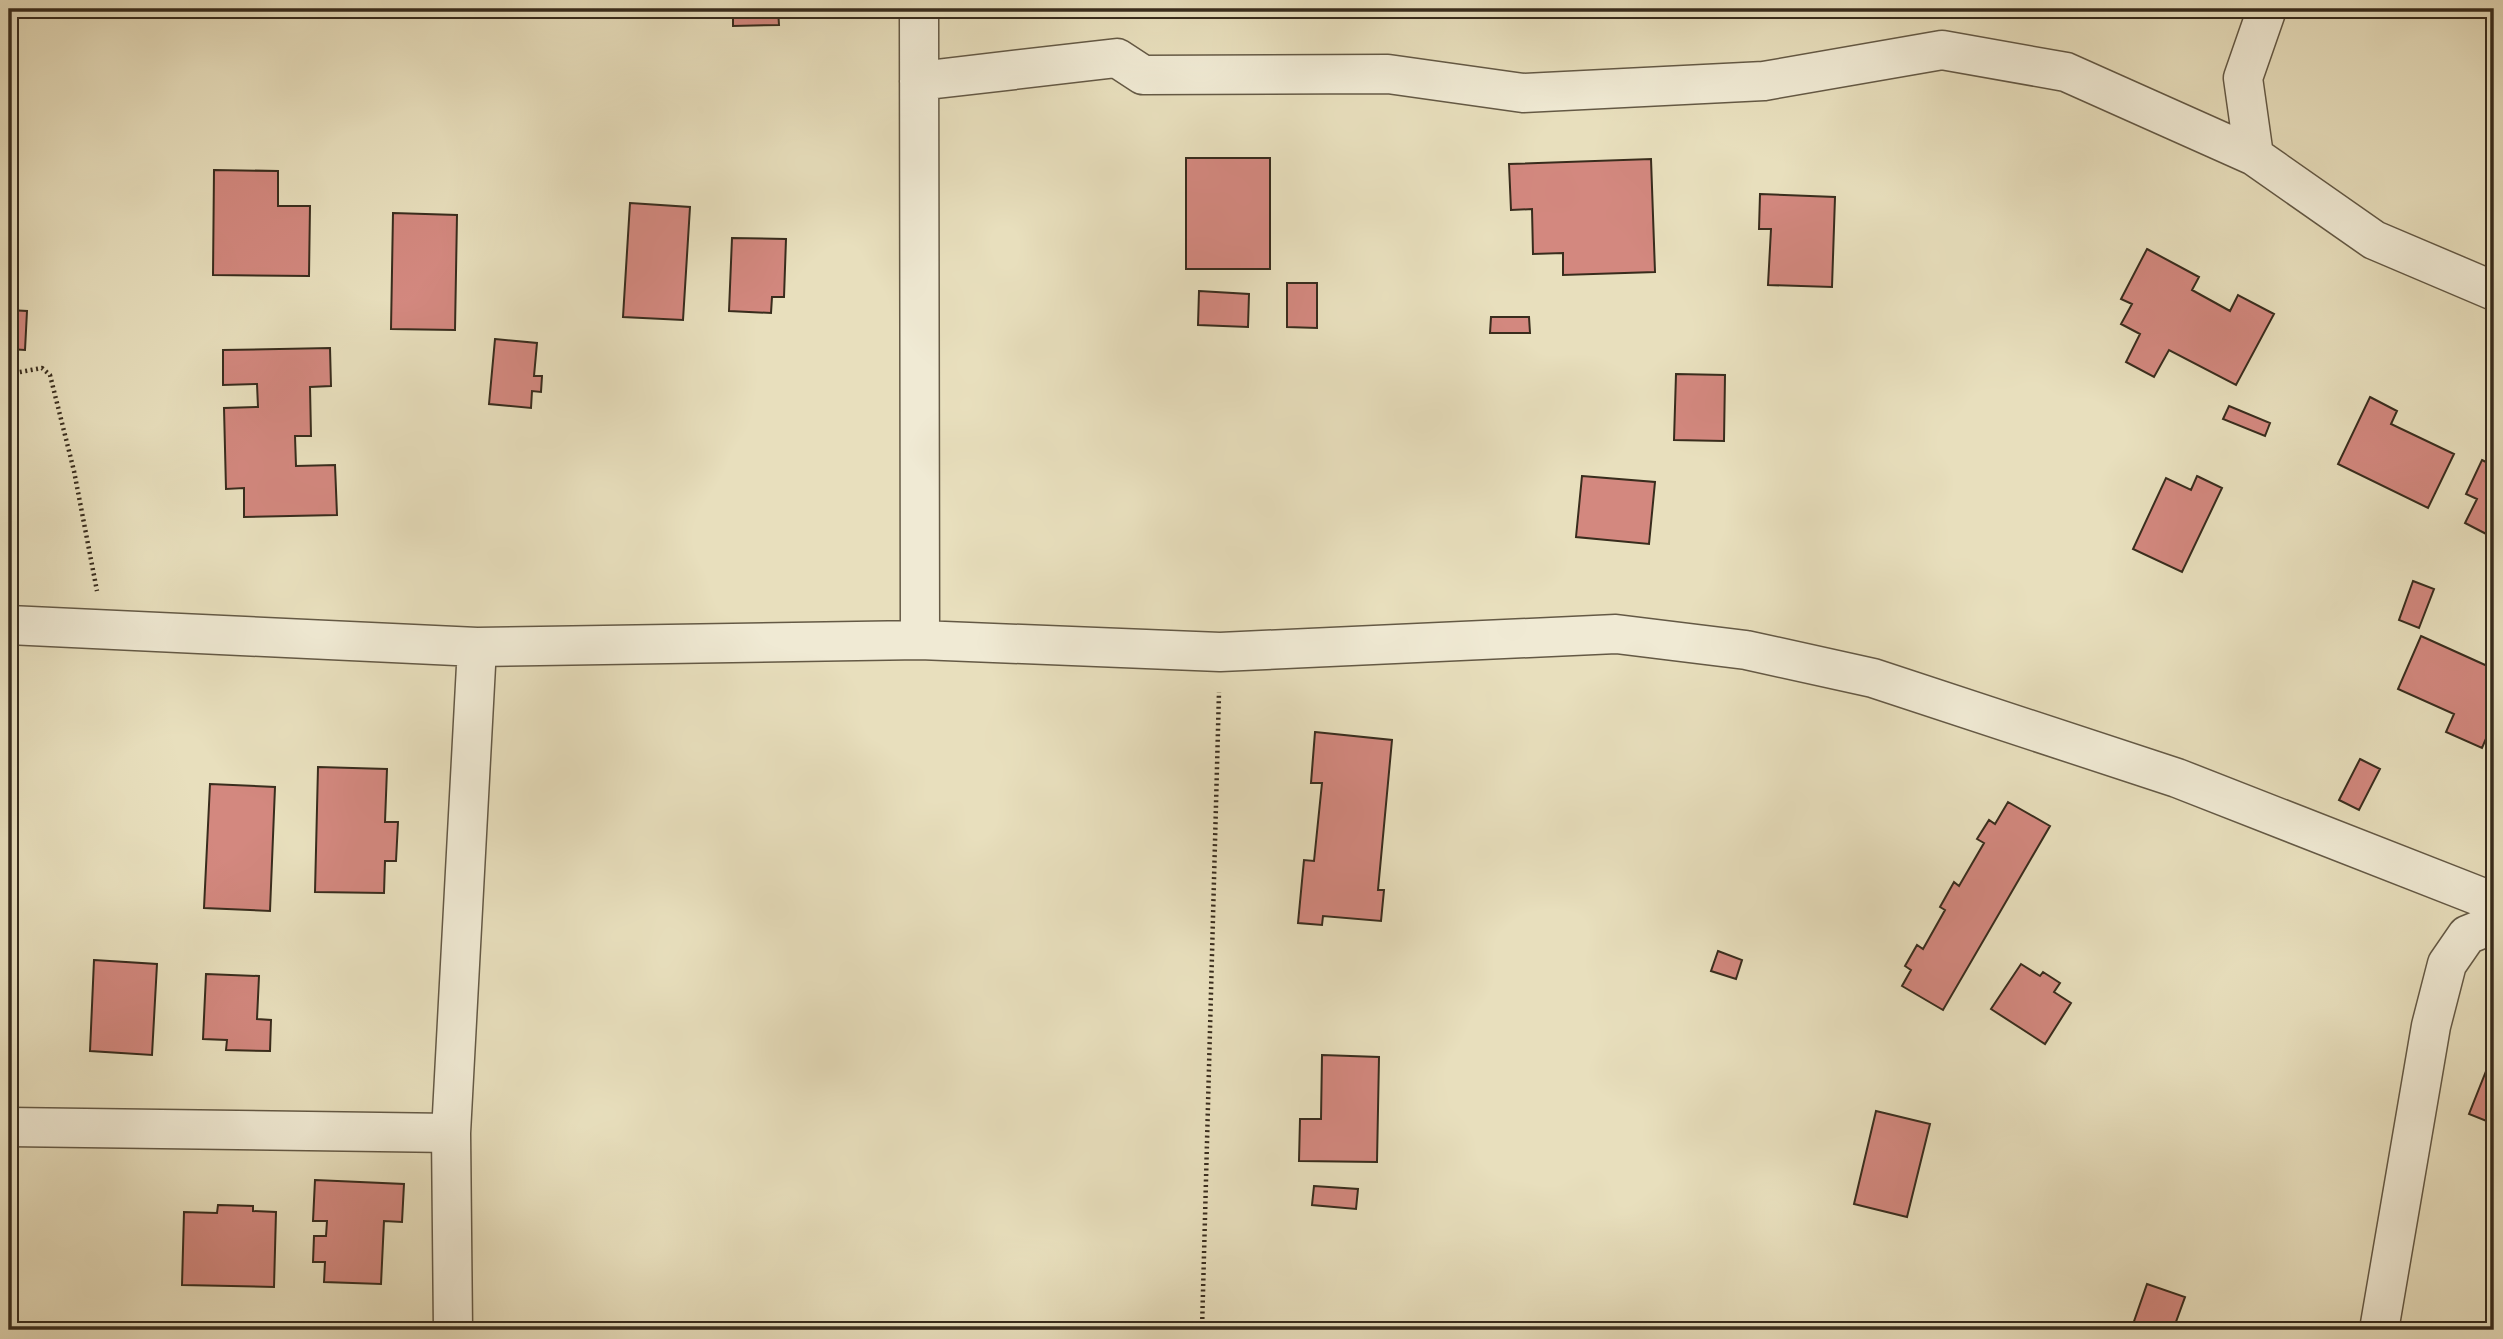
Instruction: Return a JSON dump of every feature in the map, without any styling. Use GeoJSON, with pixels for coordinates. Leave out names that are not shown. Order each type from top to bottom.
{"type":"FeatureCollection","features":[{"type":"Feature","properties":{"kind":"street"},"geometry":{"type":"LineString","coordinates":[[919,9],[920,640]]}},
{"type":"Feature","properties":{"kind":"street"},"geometry":{"type":"LineString","coordinates":[[2254,156],[2243,78],[2267,9]]}},
{"type":"Feature","properties":{"kind":"street"},"geometry":{"type":"LineString","coordinates":[[919,81],[1116,58],[1143,75],[1388,74],[1523,93],[1764,81],[1942,50],[2066,72],[2254,156],[2374,240],[2494,291]]}},
{"type":"Feature","properties":{"kind":"street"},"geometry":{"type":"LineString","coordinates":[[9,625],[477,647],[920,640],[1220,652],[1616,634],[1746,650],[1873,678],[2178,778],[2494,902]]}},
{"type":"Feature","properties":{"kind":"street"},"geometry":{"type":"LineString","coordinates":[[453,1330],[451,1133],[477,647]]}},
{"type":"Feature","properties":{"kind":"street"},"geometry":{"type":"LineString","coordinates":[[2379,1330],[2431,1026],[2447,964],[2467,934],[2494,924]]}},
{"type":"Feature","properties":{"kind":"street"},"geometry":{"type":"LineString","coordinates":[[9,1127],[451,1133]]}},
{"type":"Feature","properties":{"kind":"path"},"geometry":{"type":"LineString","coordinates":[[9,374],[42,368],[50,375],[74,471],[104,630]]}},
{"type":"Feature","properties":{"kind":"path"},"geometry":{"type":"LineString","coordinates":[[1202,1330],[1220,652]]}},
{"type":"Feature","properties":{"kind":"building"},"geometry":{"type":"Polygon","coordinates":[[[733,9],[778,9],[779,25],[733,26],[733,9]]]}},
{"type":"Feature","properties":{"kind":"building"},"geometry":{"type":"Polygon","coordinates":[[[1050,9],[1130,9],[1130,10],[1050,14],[1050,9]]]}},
{"type":"Feature","properties":{"kind":"building"},"geometry":{"type":"Polygon","coordinates":[[[1186,158],[1270,158],[1270,269],[1186,269],[1186,158]]]}},
{"type":"Feature","properties":{"kind":"building"},"geometry":{"type":"Polygon","coordinates":[[[1651,159],[1655,272],[1563,275],[1563,253],[1533,254],[1532,209],[1511,210],[1509,164],[1651,159]]]}},
{"type":"Feature","properties":{"kind":"building"},"geometry":{"type":"Polygon","coordinates":[[[214,170],[278,171],[278,206],[310,206],[309,276],[213,275],[214,170]]]}},
{"type":"Feature","properties":{"kind":"building"},"geometry":{"type":"Polygon","coordinates":[[[1760,194],[1835,197],[1832,287],[1768,285],[1771,229],[1759,229],[1760,194]]]}},
{"type":"Feature","properties":{"kind":"building"},"geometry":{"type":"Polygon","coordinates":[[[630,203],[690,207],[683,320],[623,317],[630,203]]]}},
{"type":"Feature","properties":{"kind":"building"},"geometry":{"type":"Polygon","coordinates":[[[393,213],[457,215],[455,330],[391,329],[393,213]]]}},
{"type":"Feature","properties":{"kind":"building"},"geometry":{"type":"Polygon","coordinates":[[[732,238],[786,239],[784,297],[772,297],[771,313],[729,311],[732,238]]]}},
{"type":"Feature","properties":{"kind":"building"},"geometry":{"type":"Polygon","coordinates":[[[2147,249],[2199,277],[2192,290],[2230,311],[2238,295],[2274,314],[2236,385],[2169,350],[2154,377],[2126,362],[2140,334],[2121,324],[2132,304],[2121,299],[2147,249]]]}},
{"type":"Feature","properties":{"kind":"building"},"geometry":{"type":"Polygon","coordinates":[[[1287,283],[1317,283],[1317,328],[1287,327],[1287,283]]]}},
{"type":"Feature","properties":{"kind":"building"},"geometry":{"type":"Polygon","coordinates":[[[1199,291],[1249,294],[1248,327],[1198,325],[1199,291]]]}},
{"type":"Feature","properties":{"kind":"building"},"geometry":{"type":"Polygon","coordinates":[[[9,310],[27,311],[25,350],[9,349],[9,310]]]}},
{"type":"Feature","properties":{"kind":"building"},"geometry":{"type":"Polygon","coordinates":[[[1491,317],[1529,317],[1530,333],[1490,333],[1491,317]]]}},
{"type":"Feature","properties":{"kind":"building"},"geometry":{"type":"Polygon","coordinates":[[[495,339],[537,343],[534,376],[542,376],[541,392],[532,391],[531,408],[489,404],[495,339]]]}},
{"type":"Feature","properties":{"kind":"building"},"geometry":{"type":"Polygon","coordinates":[[[330,348],[331,386],[310,387],[311,436],[295,436],[296,466],[335,465],[337,515],[244,517],[244,488],[226,489],[224,408],[258,407],[257,384],[223,385],[223,350],[330,348]]]}},
{"type":"Feature","properties":{"kind":"building"},"geometry":{"type":"Polygon","coordinates":[[[1676,374],[1725,375],[1724,441],[1674,440],[1676,374]]]}},
{"type":"Feature","properties":{"kind":"building"},"geometry":{"type":"Polygon","coordinates":[[[2370,397],[2397,411],[2391,424],[2454,454],[2428,508],[2338,464],[2370,397]]]}},
{"type":"Feature","properties":{"kind":"building"},"geometry":{"type":"Polygon","coordinates":[[[2229,406],[2270,423],[2265,436],[2223,419],[2229,406]]]}},
{"type":"Feature","properties":{"kind":"building"},"geometry":{"type":"Polygon","coordinates":[[[2482,460],[2494,466],[2494,538],[2465,523],[2477,499],[2466,494],[2482,460]]]}},
{"type":"Feature","properties":{"kind":"building"},"geometry":{"type":"Polygon","coordinates":[[[1582,476],[1655,482],[1649,544],[1576,537],[1582,476]]]}},
{"type":"Feature","properties":{"kind":"building"},"geometry":{"type":"Polygon","coordinates":[[[2197,476],[2222,488],[2182,572],[2133,549],[2166,478],[2191,490],[2197,476]]]}},
{"type":"Feature","properties":{"kind":"building"},"geometry":{"type":"Polygon","coordinates":[[[2413,581],[2434,589],[2419,628],[2399,620],[2413,581]]]}},
{"type":"Feature","properties":{"kind":"building"},"geometry":{"type":"Polygon","coordinates":[[[2421,636],[2494,669],[2494,720],[2482,748],[2446,732],[2454,714],[2398,689],[2421,636]]]}},
{"type":"Feature","properties":{"kind":"building"},"geometry":{"type":"Polygon","coordinates":[[[1315,732],[1392,740],[1378,890],[1384,890],[1381,921],[1323,916],[1322,925],[1298,923],[1304,860],[1314,861],[1322,783],[1311,783],[1315,732]]]}},
{"type":"Feature","properties":{"kind":"building"},"geometry":{"type":"Polygon","coordinates":[[[2360,759],[2380,769],[2359,810],[2339,800],[2360,759]]]}},
{"type":"Feature","properties":{"kind":"building"},"geometry":{"type":"Polygon","coordinates":[[[318,767],[387,769],[385,822],[398,822],[396,861],[385,861],[384,893],[315,892],[318,767]]]}},
{"type":"Feature","properties":{"kind":"building"},"geometry":{"type":"Polygon","coordinates":[[[210,784],[275,787],[270,911],[204,908],[210,784]]]}},
{"type":"Feature","properties":{"kind":"building"},"geometry":{"type":"Polygon","coordinates":[[[2008,802],[2050,826],[1943,1010],[1902,986],[1911,970],[1905,966],[1917,945],[1923,949],[1945,910],[1940,907],[1954,882],[1959,886],[1984,843],[1977,839],[1989,820],[1995,824],[2008,802]]]}},
{"type":"Feature","properties":{"kind":"building"},"geometry":{"type":"Polygon","coordinates":[[[1718,951],[1742,960],[1736,979],[1711,971],[1718,951]]]}},
{"type":"Feature","properties":{"kind":"building"},"geometry":{"type":"Polygon","coordinates":[[[94,960],[157,964],[152,1055],[90,1051],[94,960]]]}},
{"type":"Feature","properties":{"kind":"building"},"geometry":{"type":"Polygon","coordinates":[[[2021,964],[2040,976],[2043,972],[2060,983],[2054,992],[2071,1003],[2045,1044],[1991,1009],[2021,964]]]}},
{"type":"Feature","properties":{"kind":"building"},"geometry":{"type":"Polygon","coordinates":[[[206,974],[259,976],[257,1019],[271,1020],[270,1051],[226,1050],[227,1040],[203,1039],[206,974]]]}},
{"type":"Feature","properties":{"kind":"building"},"geometry":{"type":"Polygon","coordinates":[[[2494,1051],[2494,1124],[2469,1114],[2494,1051]]]}},
{"type":"Feature","properties":{"kind":"building"},"geometry":{"type":"Polygon","coordinates":[[[1322,1055],[1379,1057],[1377,1162],[1299,1161],[1300,1119],[1321,1119],[1322,1055]]]}},
{"type":"Feature","properties":{"kind":"building"},"geometry":{"type":"Polygon","coordinates":[[[1876,1111],[1930,1124],[1907,1217],[1854,1204],[1876,1111]]]}},
{"type":"Feature","properties":{"kind":"building"},"geometry":{"type":"Polygon","coordinates":[[[315,1180],[404,1184],[402,1222],[384,1221],[381,1284],[324,1282],[325,1262],[313,1262],[314,1236],[326,1236],[327,1221],[313,1221],[315,1180]]]}},
{"type":"Feature","properties":{"kind":"building"},"geometry":{"type":"Polygon","coordinates":[[[1314,1186],[1358,1189],[1356,1209],[1312,1205],[1314,1186]]]}},
{"type":"Feature","properties":{"kind":"building"},"geometry":{"type":"Polygon","coordinates":[[[218,1205],[253,1206],[253,1211],[276,1212],[274,1287],[182,1285],[184,1212],[217,1213],[218,1205]]]}},
{"type":"Feature","properties":{"kind":"building"},"geometry":{"type":"Polygon","coordinates":[[[2147,1284],[2185,1297],[2173,1330],[2131,1330],[2147,1284]]]}}]}
